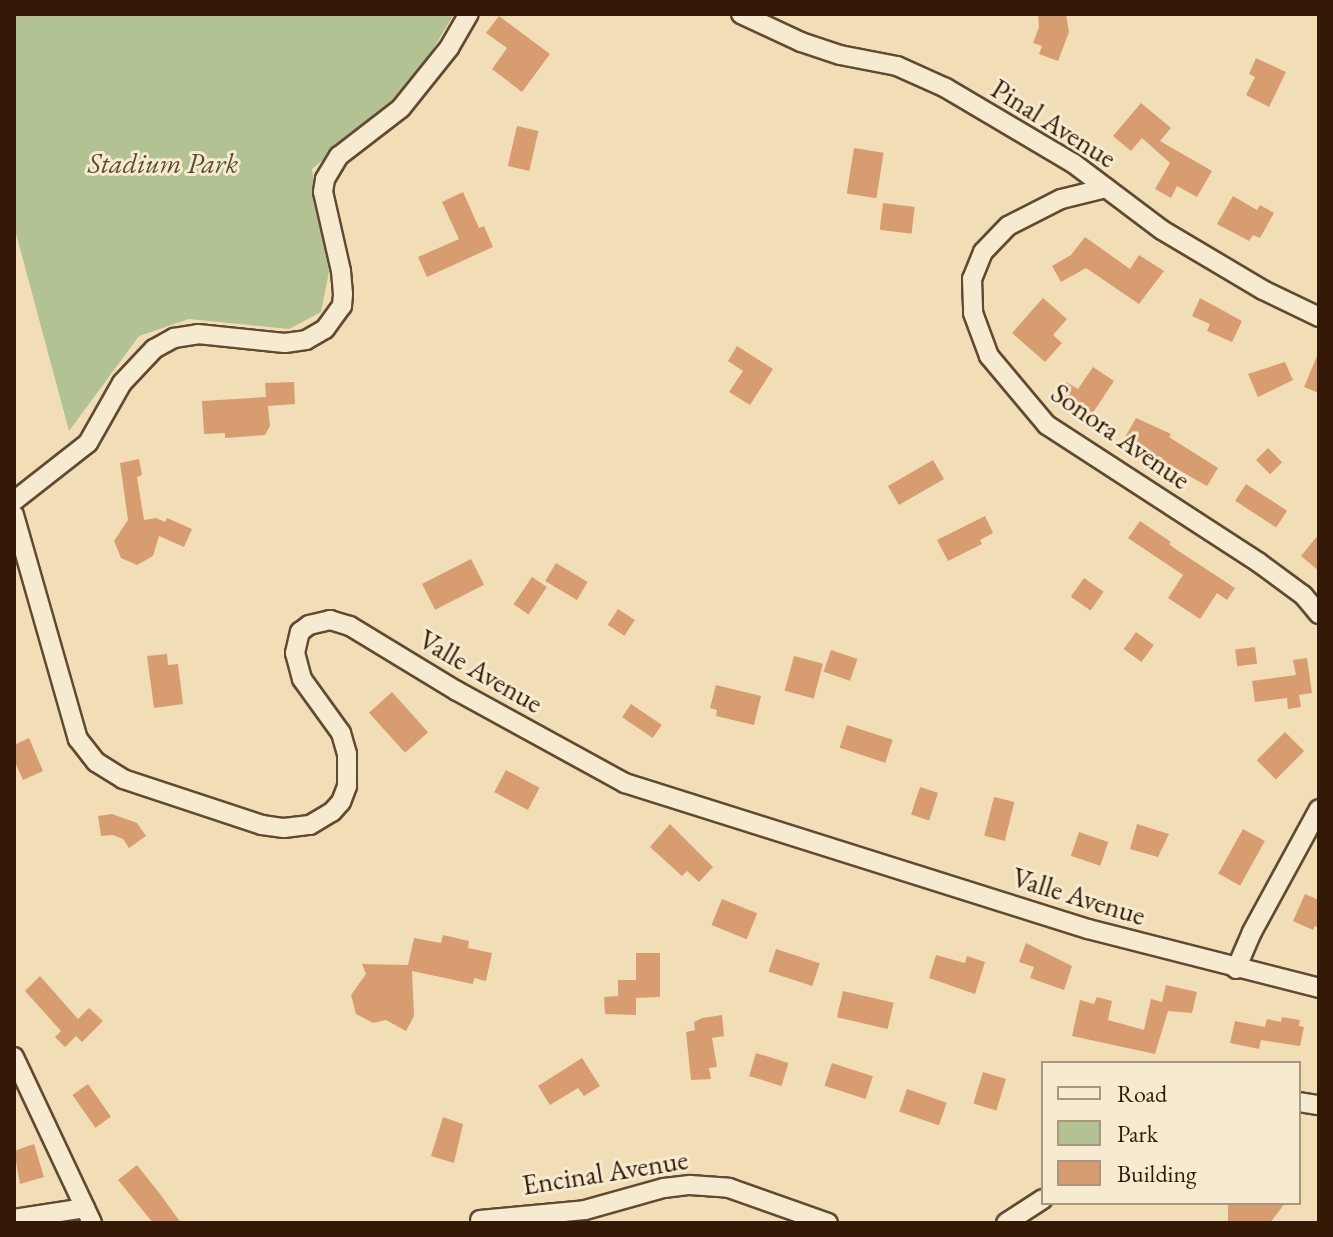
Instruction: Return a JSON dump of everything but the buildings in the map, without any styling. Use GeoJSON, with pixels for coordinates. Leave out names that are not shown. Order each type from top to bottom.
{"type":"FeatureCollection","features":[{"type":"Feature","properties":{"kind":"street"},"geometry":{"type":"LineString","coordinates":[[14,501],[88,443],[122,383],[138,363],[174,338],[198,334],[285,343],[306,340],[325,329],[342,306],[343,294],[341,271],[324,200],[325,179],[339,156],[401,108],[449,48],[469,14]]}},
{"type":"Feature","properties":{"kind":"street","name":"Pinal Avenue"},"geometry":{"type":"LineString","coordinates":[[741,14],[801,42],[919,75],[1073,163],[1187,245],[1263,290],[1319,317]]}},
{"type":"Feature","properties":{"kind":"street","name":"Sonora Avenue"},"geometry":{"type":"LineString","coordinates":[[1106,188],[1061,199],[1008,226],[983,252],[972,279],[973,313],[989,356],[1047,425],[1258,562],[1303,595],[1319,614]]}},
{"type":"Feature","properties":{"kind":"street","name":"Valle Avenue"},"geometry":{"type":"LineString","coordinates":[[14,515],[78,739],[96,762],[123,779],[273,827],[310,825],[332,812],[341,802],[347,786],[347,754],[341,733],[302,679],[295,653],[300,632],[309,625],[330,620],[350,626],[457,691],[625,783],[1088,929],[1319,988]]}},
{"type":"Feature","properties":{"kind":"street"},"geometry":{"type":"LineString","coordinates":[[1236,969],[1252,932],[1319,809]]}},
{"type":"Feature","properties":{"kind":"street"},"geometry":{"type":"LineString","coordinates":[[14,1057],[89,1216],[14,1219]]}},
{"type":"Feature","properties":{"kind":"street","name":"Encinal Avenue"},"geometry":{"type":"LineString","coordinates":[[480,1220],[585,1210],[664,1188],[703,1185],[747,1194],[828,1223]]}},
{"type":"Feature","properties":{"kind":"street"},"geometry":{"type":"LineString","coordinates":[[1006,1223],[1041,1200]]}},
{"type":"Feature","properties":{"kind":"green space","name":"Stadium Park"},"geometry":{"type":"Polygon","coordinates":[[[14,14],[454,14],[430,54],[398,95],[312,169],[329,272],[321,312],[289,329],[189,319],[139,336],[69,431],[14,226],[14,14]]]}}]}
